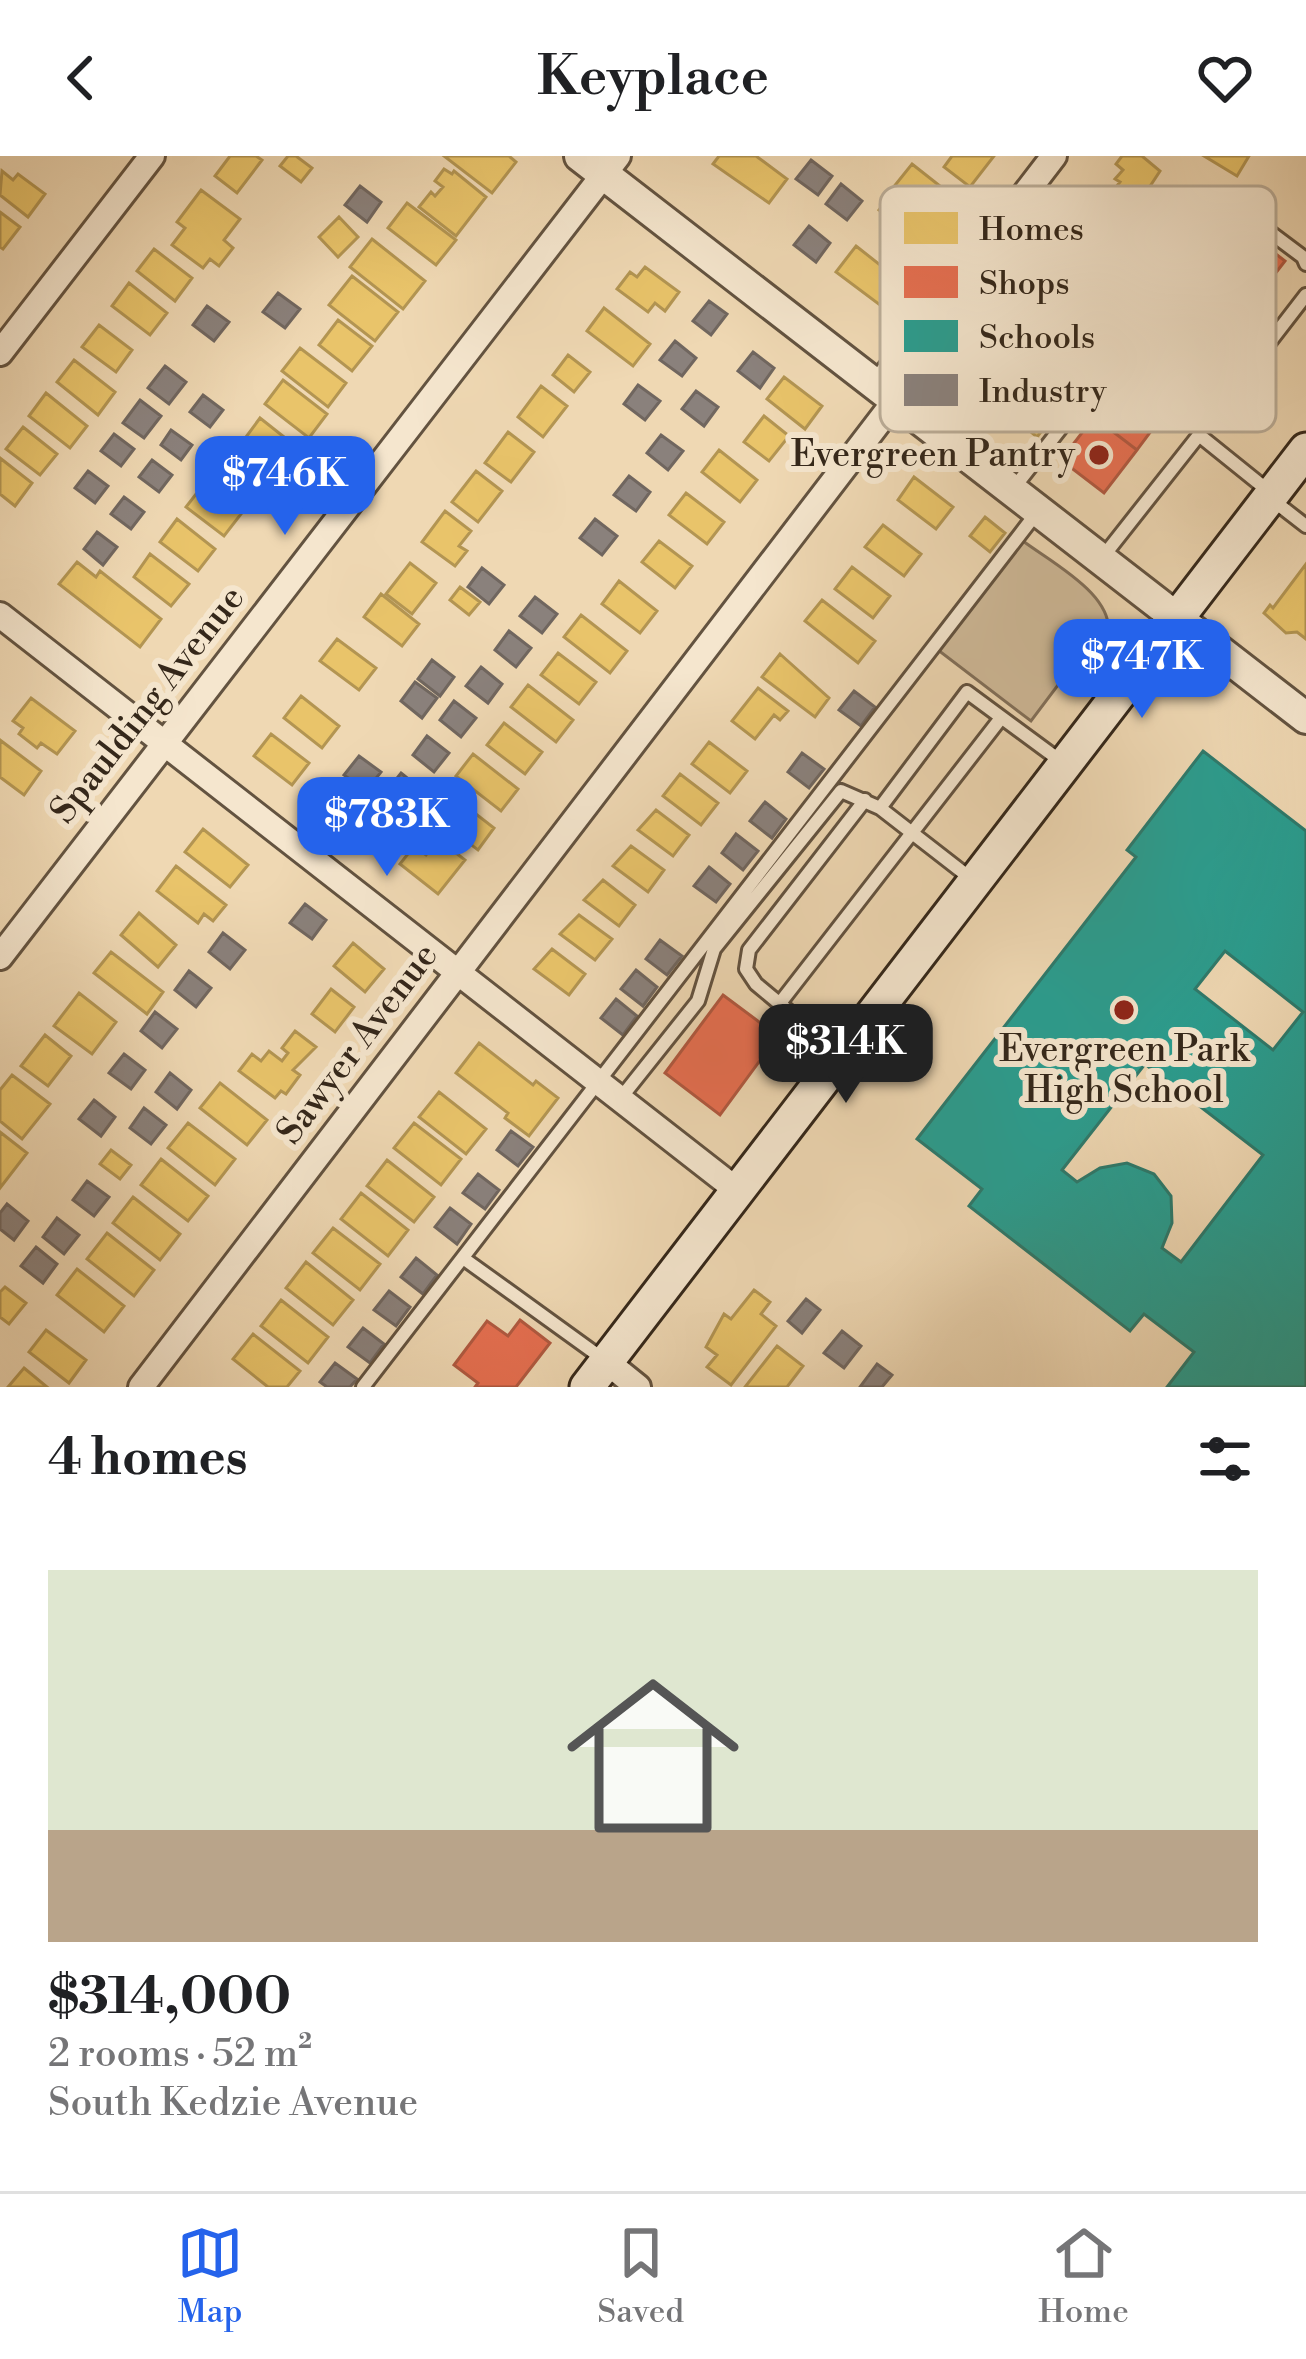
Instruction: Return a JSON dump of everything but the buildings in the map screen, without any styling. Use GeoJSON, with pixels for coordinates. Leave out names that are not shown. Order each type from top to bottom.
{"type":"FeatureCollection","features":[{"type":"Feature","properties":{"kind":"main road"},"geometry":{"type":"LineString","coordinates":[[597,1374],[1306,450]]}},
{"type":"Feature","properties":{"kind":"street"},"geometry":{"type":"LineString","coordinates":[[0,353],[152,156]]}},
{"type":"Feature","properties":{"kind":"street","name":"Sawyer Avenue"},"geometry":{"type":"LineString","coordinates":[[1033,186],[1054,156]]}},
{"type":"Feature","properties":{"kind":"street"},"geometry":{"type":"LineString","coordinates":[[600,162],[880,389]]}},
{"type":"Feature","properties":{"kind":"street","name":"Spaulding Avenue"},"geometry":{"type":"LineString","coordinates":[[0,956],[600,162]]}},
{"type":"Feature","properties":{"kind":"street","name":"Sawyer Avenue"},"geometry":{"type":"LineString","coordinates":[[141,1387],[458,973],[880,402]]}},
{"type":"Feature","properties":{"kind":"street"},"geometry":{"type":"LineString","coordinates":[[936,432],[1306,718]]}},
{"type":"Feature","properties":{"kind":"street"},"geometry":{"type":"LineString","coordinates":[[0,615],[737,1191]]}},
{"type":"Feature","properties":{"kind":"street"},"geometry":{"type":"LineString","coordinates":[[597,1374],[638,1387]]}},
{"type":"Feature","properties":{"kind":"lane"},"geometry":{"type":"LineString","coordinates":[[1276,236],[1306,264]]}},
{"type":"Feature","properties":{"kind":"lane"},"geometry":{"type":"LineString","coordinates":[[1276,334],[1306,295]]}},
{"type":"Feature","properties":{"kind":"lane"},"geometry":{"type":"LineString","coordinates":[[1012,490],[1058,432]]}},
{"type":"Feature","properties":{"kind":"lane"},"geometry":{"type":"LineString","coordinates":[[1102,558],[1199,435],[1306,526]]}},
{"type":"Feature","properties":{"kind":"lane"},"geometry":{"type":"LineString","coordinates":[[363,1387],[1039,510]]}},
{"type":"Feature","properties":{"kind":"lane"},"geometry":{"type":"LineString","coordinates":[[880,808],[967,692],[1065,764]]}},
{"type":"Feature","properties":{"kind":"lane"},"geometry":{"type":"LineString","coordinates":[[780,1004],[1001,718]]}},
{"type":"Feature","properties":{"kind":"lane"},"geometry":{"type":"LineString","coordinates":[[620,1100],[698,1001],[714,949],[841,791],[880,808],[975,881]]}},
{"type":"Feature","properties":{"kind":"lane"},"geometry":{"type":"LineString","coordinates":[[842,1055],[756,984],[746,969],[749,950],[866,800]]}},
{"type":"Feature","properties":{"kind":"lane"},"geometry":{"type":"LineString","coordinates":[[463,1258],[597,1374]]}},
{"type":"Feature","properties":{"kind":"shaded area"},"geometry":{"type":"Polygon","coordinates":[[[1023,541],[1082,584],[1104,611],[1109,626],[1106,642],[1087,672],[1073,688],[1061,681],[1031,721],[938,650],[1023,541]]]}},
{"type":"Feature","properties":{"kind":"place","name":"Evergreen Pantry"},"geometry":{"type":"Point","coordinates":[1099,455]}},
{"type":"Feature","properties":{"kind":"place","name":"Evergreen Park High School"},"geometry":{"type":"Point","coordinates":[1124,1010]}}]}
